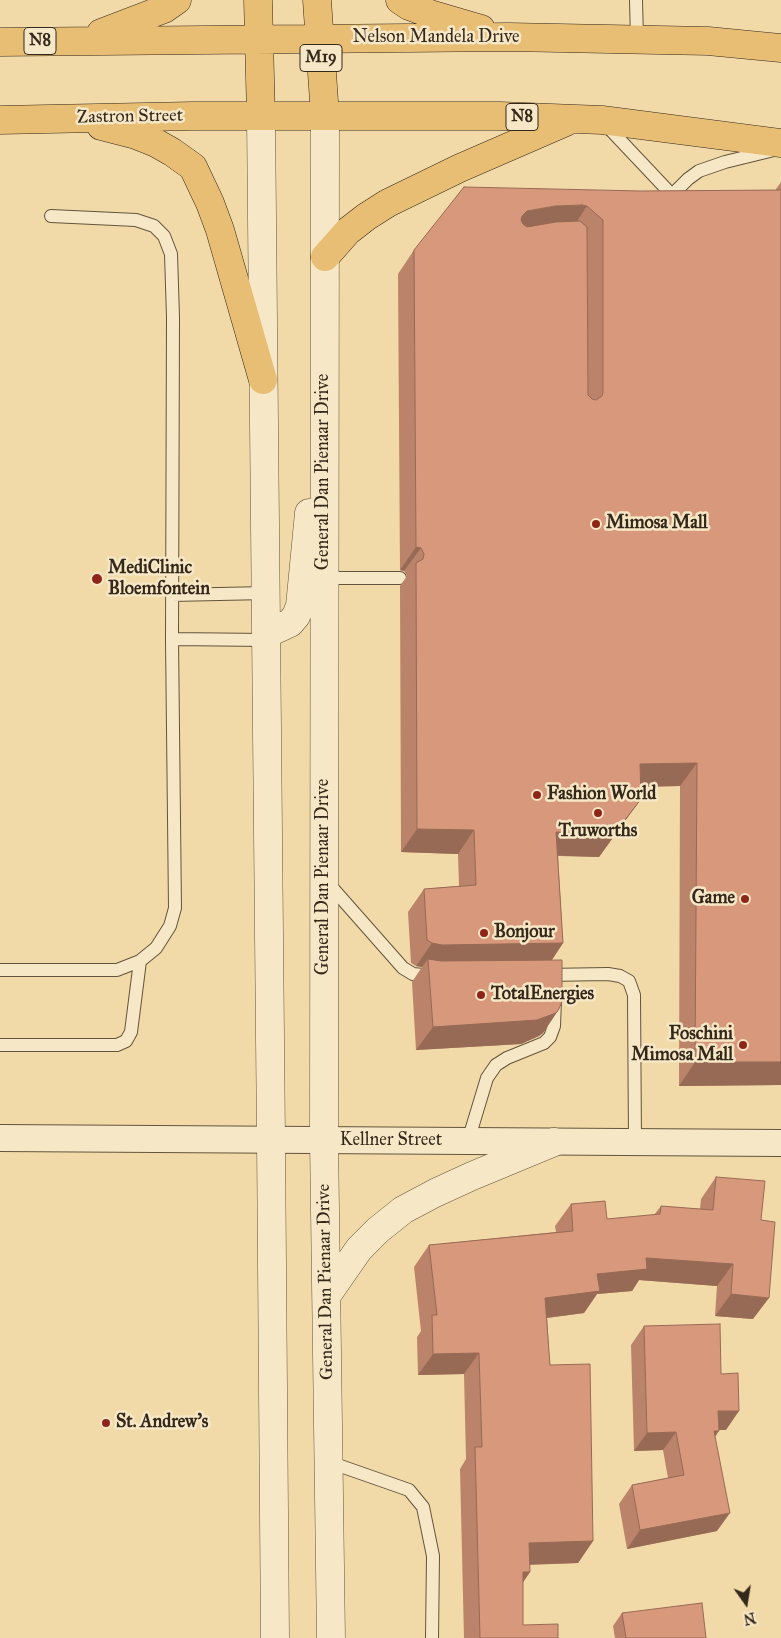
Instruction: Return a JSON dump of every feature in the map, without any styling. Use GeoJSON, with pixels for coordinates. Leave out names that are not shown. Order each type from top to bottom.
{"type":"FeatureCollection","features":[{"type":"Feature","properties":{"kind":"highway"},"geometry":{"type":"LineString","coordinates":[[81,40],[164,9],[177,0]]}},
{"type":"Feature","properties":{"kind":"highway"},"geometry":{"type":"LineString","coordinates":[[258,0],[261,116]]}},
{"type":"Feature","properties":{"kind":"highway","name":"M19"},"geometry":{"type":"LineString","coordinates":[[317,0],[325,116]]}},
{"type":"Feature","properties":{"kind":"highway"},"geometry":{"type":"LineString","coordinates":[[400,0],[408,6],[433,15],[509,37]]}},
{"type":"Feature","properties":{"kind":"highway","name":"Nelson Mandela Drive"},"geometry":{"type":"LineString","coordinates":[[0,42],[509,37],[708,41],[781,48]]}},
{"type":"Feature","properties":{"kind":"highway","name":"N8"},"geometry":{"type":"LineString","coordinates":[[261,116],[500,116],[602,120],[781,143]]}},
{"type":"Feature","properties":{"kind":"highway","name":"Zastron Street"},"geometry":{"type":"LineString","coordinates":[[0,120],[261,116]]}},
{"type":"Feature","properties":{"kind":"highway"},"geometry":{"type":"LineString","coordinates":[[69,118],[156,142],[193,167],[220,230],[263,380]]}},
{"type":"Feature","properties":{"kind":"highway"},"geometry":{"type":"LineString","coordinates":[[325,257],[348,231],[388,203],[460,168],[572,119]]}},
{"type":"Feature","properties":{"kind":"street"},"geometry":{"type":"LineString","coordinates":[[261,116],[275,1638]]}},
{"type":"Feature","properties":{"kind":"street","name":"General Dan Pienaar Drive"},"geometry":{"type":"LineString","coordinates":[[325,116],[324,1140],[330,1638]]}},
{"type":"Feature","properties":{"kind":"street"},"geometry":{"type":"LineString","coordinates":[[266,637],[290,623],[296,616],[300,606],[310,499],[324,423]]}},
{"type":"Feature","properties":{"kind":"street","name":"Kellner Street"},"geometry":{"type":"LineString","coordinates":[[0,1138],[781,1143]]}},
{"type":"Feature","properties":{"kind":"street"},"geometry":{"type":"LineString","coordinates":[[327,1295],[360,1249],[378,1230],[403,1210],[465,1179],[554,1142]]}},
{"type":"Feature","properties":{"kind":"lane"},"geometry":{"type":"LineString","coordinates":[[636,0],[637,39]]}},
{"type":"Feature","properties":{"kind":"lane"},"geometry":{"type":"LineString","coordinates":[[602,120],[672,196],[688,179],[699,171],[725,162],[781,148]]}},
{"type":"Feature","properties":{"kind":"lane"},"geometry":{"type":"LineString","coordinates":[[0,970],[117,970],[140,961],[156,948],[170,926],[174,908],[172,639],[173,317],[171,254],[164,236],[154,226],[136,220],[52,216]]}},
{"type":"Feature","properties":{"kind":"lane"},"geometry":{"type":"LineString","coordinates":[[324,578],[400,578]]}},
{"type":"Feature","properties":{"kind":"lane"},"geometry":{"type":"LineString","coordinates":[[172,595],[266,594]]}},
{"type":"Feature","properties":{"kind":"lane"},"geometry":{"type":"LineString","coordinates":[[172,639],[266,637]]}},
{"type":"Feature","properties":{"kind":"lane"},"geometry":{"type":"LineString","coordinates":[[324,879],[403,968],[413,974],[445,976]]}},
{"type":"Feature","properties":{"kind":"lane"},"geometry":{"type":"LineString","coordinates":[[0,1045],[117,1045],[126,1041],[131,1032],[140,961]]}},
{"type":"Feature","properties":{"kind":"lane"},"geometry":{"type":"LineString","coordinates":[[534,975],[608,974],[620,976],[629,981],[634,994],[634,1142]]}},
{"type":"Feature","properties":{"kind":"lane"},"geometry":{"type":"LineString","coordinates":[[468,1141],[487,1078],[496,1065],[507,1058],[544,1044],[550,1037],[554,1026],[554,975]]}},
{"type":"Feature","properties":{"kind":"lane"},"geometry":{"type":"LineString","coordinates":[[329,1462],[409,1490],[423,1508],[433,1556],[432,1638]]}},
{"type":"Feature","properties":{"kind":"building","name":"Mimosa Mall"},"geometry":{"type":"Polygon","coordinates":[[[464,187],[641,191],[781,190],[781,1062],[695,1062],[697,763],[640,764],[641,799],[615,833],[556,832],[563,943],[442,945],[427,940],[424,889],[476,885],[474,830],[417,829],[416,563],[423,559],[424,554],[421,548],[416,547],[414,250],[464,187]],[[555,206],[527,211],[521,220],[527,227],[556,222],[580,221],[587,227],[588,395],[596,400],[602,396],[603,392],[603,220],[587,206],[555,206]]]}},
{"type":"Feature","properties":{"kind":"building"},"geometry":{"type":"Polygon","coordinates":[[[428,959],[441,961],[562,960],[562,1001],[556,1013],[537,1020],[433,1027],[428,959]]]}},
{"type":"Feature","properties":{"kind":"building"},"geometry":{"type":"Polygon","coordinates":[[[716,1177],[765,1181],[761,1220],[775,1222],[769,1298],[731,1294],[733,1264],[646,1258],[647,1269],[597,1274],[600,1291],[545,1298],[550,1365],[590,1364],[593,1541],[529,1543],[530,1572],[523,1572],[523,1625],[558,1624],[558,1638],[480,1638],[475,1447],[482,1447],[479,1353],[433,1354],[432,1315],[437,1315],[429,1245],[573,1231],[571,1204],[605,1201],[607,1219],[660,1214],[661,1206],[713,1210],[716,1177]]]}},
{"type":"Feature","properties":{"kind":"building"},"geometry":{"type":"Polygon","coordinates":[[[720,1324],[721,1374],[738,1373],[739,1411],[718,1411],[719,1431],[714,1431],[730,1513],[640,1530],[632,1485],[684,1475],[676,1432],[647,1433],[644,1326],[720,1324]]]}},
{"type":"Feature","properties":{"kind":"building"},"geometry":{"type":"Polygon","coordinates":[[[702,1603],[706,1638],[626,1638],[622,1613],[702,1603]]]}},
{"type":"Feature","properties":{"kind":"place","name":"Mimosa Mall"},"geometry":{"type":"Point","coordinates":[596,524]}},
{"type":"Feature","properties":{"kind":"place","name":"MediClinic Bloemfontein"},"geometry":{"type":"Point","coordinates":[97,579]}},
{"type":"Feature","properties":{"kind":"place","name":"Fashion World"},"geometry":{"type":"Point","coordinates":[537,795]}},
{"type":"Feature","properties":{"kind":"place","name":"Truworths"},"geometry":{"type":"Point","coordinates":[598,813]}},
{"type":"Feature","properties":{"kind":"place","name":"Game"},"geometry":{"type":"Point","coordinates":[745,899]}},
{"type":"Feature","properties":{"kind":"place","name":"Bonjour"},"geometry":{"type":"Point","coordinates":[484,933]}},
{"type":"Feature","properties":{"kind":"place","name":"TotalEnergies"},"geometry":{"type":"Point","coordinates":[481,995]}},
{"type":"Feature","properties":{"kind":"place","name":"Foschini Mimosa Mall"},"geometry":{"type":"Point","coordinates":[743,1045]}},
{"type":"Feature","properties":{"kind":"place","name":"St. Andrew's"},"geometry":{"type":"Point","coordinates":[106,1423]}}]}
